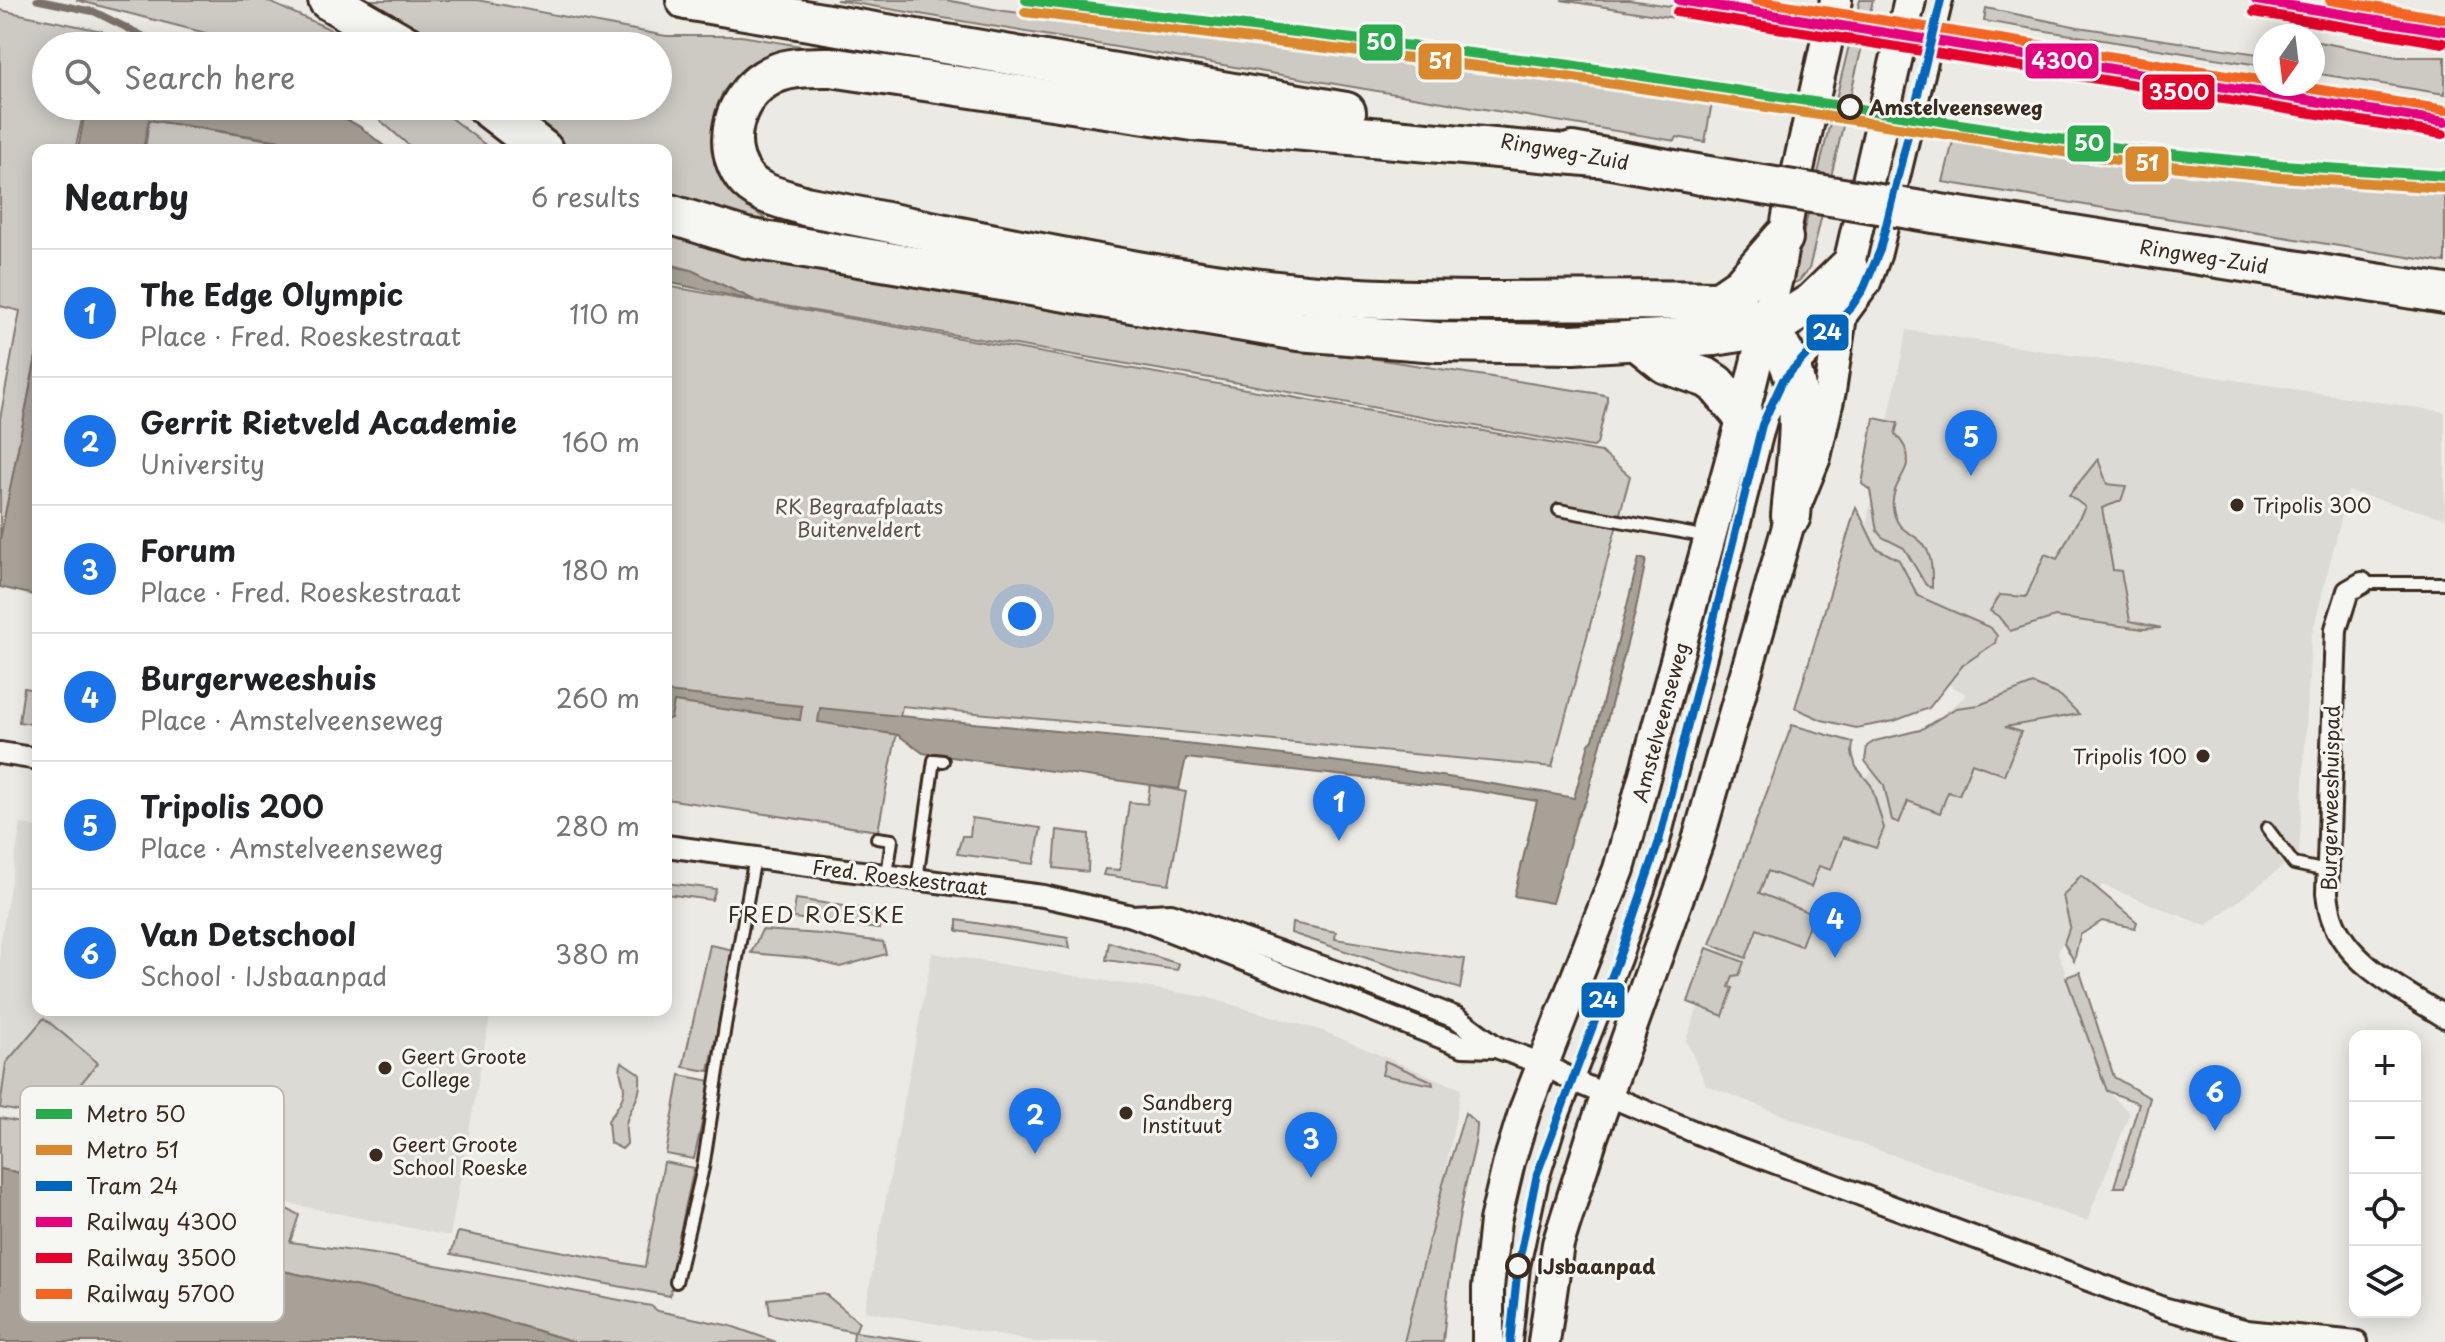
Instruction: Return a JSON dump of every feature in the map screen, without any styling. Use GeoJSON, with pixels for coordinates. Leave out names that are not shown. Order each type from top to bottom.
{"type":"FeatureCollection","features":[{"type":"Feature","properties":{"kind":"highway"},"geometry":{"type":"LineString","coordinates":[[328,0],[383,32]]}},
{"type":"Feature","properties":{"kind":"highway","name":"Ringweg-Zuid"},"geometry":{"type":"LineString","coordinates":[[686,0],[1702,175],[2445,294]]}},
{"type":"Feature","properties":{"kind":"highway"},"geometry":{"type":"LineString","coordinates":[[1597,157],[1193,121],[831,67],[790,69],[764,79],[734,114],[732,139],[745,179],[766,193],[805,206],[1117,268],[1343,297],[1719,301],[1745,312],[1764,328],[1779,346],[1795,376],[1800,403],[1791,516]]}},
{"type":"Feature","properties":{"kind":"highway"},"geometry":{"type":"LineString","coordinates":[[504,120],[535,144]]}},
{"type":"Feature","properties":{"kind":"highway"},"geometry":{"type":"LineString","coordinates":[[672,215],[746,238],[1298,331],[1438,342],[1573,344],[1714,336],[1764,328],[1813,302],[1848,268]]}},
{"type":"Feature","properties":{"kind":"highway"},"geometry":{"type":"LineString","coordinates":[[1719,301],[1741,286],[1783,238]]}},
{"type":"Feature","properties":{"kind":"highway"},"geometry":{"type":"LineString","coordinates":[[1636,340],[1666,364],[1716,384],[1743,416]]}},
{"type":"Feature","properties":{"kind":"main road","name":"Amstelveenseweg"},"geometry":{"type":"LineString","coordinates":[[1488,1342],[1488,1288],[1495,1221],[1519,1127],[1619,869],[1743,416],[1836,0]]}},
{"type":"Feature","properties":{"kind":"main road","name":"Amstelveenseweg"},"geometry":{"type":"LineString","coordinates":[[1544,1342],[1558,1244],[1607,1094],[1697,844],[1791,516],[1815,457],[1848,268],[1910,0]]}},
{"type":"Feature","properties":{"kind":"street","name":"Burgerweeshuispad"},"geometry":{"type":"LineString","coordinates":[[2362,583],[2348,591],[2336,629],[2327,871],[2332,920],[2351,950],[2379,974],[2445,1017]]}},
{"type":"Feature","properties":{"kind":"street"},"geometry":{"type":"LineString","coordinates":[[0,753],[32,758]]}},
{"type":"Feature","properties":{"kind":"street","name":"Fred. Roeskestraat"},"geometry":{"type":"LineString","coordinates":[[672,847],[1043,896],[1132,916],[1463,1046],[1496,1047],[1543,1064],[1576,1082]]}},
{"type":"Feature","properties":{"kind":"street"},"geometry":{"type":"LineString","coordinates":[[1576,1082],[1709,1138],[2163,1308],[2247,1331],[2357,1342]]}},
{"type":"Feature","properties":{"kind":"lane","name":"Amstelveenseweg"},"geometry":{"type":"LineString","coordinates":[[1516,1342],[1524,1267],[1551,1154],[1625,960],[1660,858],[1772,418],[1795,376],[1837,334],[1874,287],[1885,257],[1947,0]]}},
{"type":"Feature","properties":{"kind":"lane"},"geometry":{"type":"LineString","coordinates":[[1559,510],[1710,537]]}},
{"type":"Feature","properties":{"kind":"lane"},"geometry":{"type":"LineString","coordinates":[[2362,583],[2445,583]]}},
{"type":"Feature","properties":{"kind":"lane"},"geometry":{"type":"LineString","coordinates":[[917,879],[934,760],[943,761]]}},
{"type":"Feature","properties":{"kind":"lane"},"geometry":{"type":"LineString","coordinates":[[2267,828],[2294,864],[2327,871]]}},
{"type":"Feature","properties":{"kind":"lane"},"geometry":{"type":"LineString","coordinates":[[877,838],[892,840],[887,875]]}},
{"type":"Feature","properties":{"kind":"lane"},"geometry":{"type":"LineString","coordinates":[[676,1282],[703,1168],[755,857]]}},
{"type":"Feature","properties":{"kind":"shaded area"},"geometry":{"type":"Polygon","coordinates":[[[83,120],[149,120],[144,144],[79,144],[83,120]]]}},
{"type":"Feature","properties":{"kind":"shaded area"},"geometry":{"type":"Polygon","coordinates":[[[149,120],[348,120],[382,144],[301,144],[149,120]]]}},
{"type":"Feature","properties":{"kind":"shaded area"},"geometry":{"type":"Polygon","coordinates":[[[672,266],[691,270],[756,301],[672,283],[672,266]]]}},
{"type":"Feature","properties":{"kind":"shaded area"},"geometry":{"type":"Polygon","coordinates":[[[1907,330],[2445,412],[2445,518],[2348,491],[2311,638],[2299,854],[2206,926],[2102,885],[2099,890],[2081,875],[2063,896],[2070,926],[2058,952],[2107,1091],[2130,1113],[2087,1221],[1831,1134],[1706,1085],[1686,1040],[1761,839],[1813,820],[1967,695],[1845,624],[1907,330]]]}},
{"type":"Feature","properties":{"kind":"shaded area"},"geometry":{"type":"Polygon","coordinates":[[[32,377],[32,595],[0,587],[0,540],[32,377]]]}},
{"type":"Feature","properties":{"kind":"shaded area"},"geometry":{"type":"Polygon","coordinates":[[[1639,558],[1646,560],[1635,613],[1586,801],[1577,818],[1552,903],[1514,896],[1537,801],[1471,790],[1186,758],[1179,789],[923,753],[898,735],[818,722],[820,708],[1104,736],[1387,768],[1574,798],[1589,744],[1593,740],[1639,558]]]}},
{"type":"Feature","properties":{"kind":"shaded area"},"geometry":{"type":"Polygon","coordinates":[[[672,693],[802,706],[800,720],[674,702],[672,713],[672,693]]]}},
{"type":"Feature","properties":{"kind":"shaded area"},"geometry":{"type":"Polygon","coordinates":[[[21,824],[32,826],[32,1016],[490,1016],[450,1236],[284,1203],[284,1086],[20,1086],[20,1112],[0,1108],[0,944],[21,824]]]}},
{"type":"Feature","properties":{"kind":"shaded area"},"geometry":{"type":"Polygon","coordinates":[[[932,953],[1206,997],[1323,1031],[1461,1089],[1413,1342],[1036,1342],[865,1311],[932,953]]]}},
{"type":"Feature","properties":{"kind":"shaded area"},"geometry":{"type":"Polygon","coordinates":[[[0,1169],[20,1173],[20,1322],[284,1322],[284,1271],[468,1310],[575,1342],[0,1342],[0,1169]]]}},
{"type":"Feature","properties":{"kind":"green space"},"geometry":{"type":"Polygon","coordinates":[[[76,0],[265,0],[334,32],[202,32],[76,0]]]}},
{"type":"Feature","properties":{"kind":"green space"},"geometry":{"type":"Polygon","coordinates":[[[360,0],[477,0],[645,32],[410,32],[360,0]]]}},
{"type":"Feature","properties":{"kind":"green space"},"geometry":{"type":"Polygon","coordinates":[[[836,0],[946,0],[1004,11],[1491,68],[1686,96],[1687,92],[1713,96],[1705,142],[1677,137],[1675,141],[836,0]]]}},
{"type":"Feature","properties":{"kind":"green space"},"geometry":{"type":"Polygon","coordinates":[[[1561,0],[1629,0],[1704,11],[1703,17],[1729,21],[1725,26],[1561,0]]]}},
{"type":"Feature","properties":{"kind":"green space"},"geometry":{"type":"Polygon","coordinates":[[[1860,0],[1873,0],[1809,269],[1799,281],[1791,284],[1860,0]]]}},
{"type":"Feature","properties":{"kind":"green space"},"geometry":{"type":"Polygon","coordinates":[[[1986,8],[2078,27],[2253,53],[2253,64],[1984,21],[1986,8]]]}},
{"type":"Feature","properties":{"kind":"green space"},"geometry":{"type":"Polygon","coordinates":[[[0,10],[102,31],[32,32],[32,120],[82,120],[76,144],[32,144],[32,377],[0,540],[0,419],[20,311],[0,306],[0,10]]]}},
{"type":"Feature","properties":{"kind":"green space"},"geometry":{"type":"Polygon","coordinates":[[[672,36],[741,36],[825,50],[753,64],[732,81],[717,106],[714,145],[722,166],[744,203],[775,226],[672,201],[672,144],[559,144],[526,120],[672,120],[672,36]]]}},
{"type":"Feature","properties":{"kind":"green space"},"geometry":{"type":"Polygon","coordinates":[[[2325,43],[2398,57],[2445,57],[2445,94],[2325,75],[2325,43]]]}},
{"type":"Feature","properties":{"kind":"green space"},"geometry":{"type":"Polygon","coordinates":[[[149,120],[294,144],[146,144],[149,120]]]}},
{"type":"Feature","properties":{"kind":"green space"},"geometry":{"type":"Polygon","coordinates":[[[380,120],[453,120],[484,144],[407,144],[380,120]]]}},
{"type":"Feature","properties":{"kind":"green space"},"geometry":{"type":"Polygon","coordinates":[[[1954,137],[2192,172],[2445,190],[2445,263],[1943,182],[1954,137]]]}},
{"type":"Feature","properties":{"kind":"green space"},"geometry":{"type":"Polygon","coordinates":[[[672,234],[1331,352],[1600,394],[1607,396],[1607,401],[1594,447],[756,301],[691,270],[672,265],[672,234]]]}},
{"type":"Feature","properties":{"kind":"green space","name":"RK Begraafplaats Buitenveldert"},"geometry":{"type":"Polygon","coordinates":[[[672,287],[1601,452],[1630,476],[1552,767],[902,706],[878,831],[672,800],[672,287]]]}},
{"type":"Feature","properties":{"kind":"green space"},"geometry":{"type":"Polygon","coordinates":[[[1874,418],[1898,423],[1895,434],[1908,455],[1893,497],[1893,508],[1901,527],[1927,550],[1932,588],[1926,585],[1904,548],[1882,537],[1877,531],[1870,490],[1862,484],[1874,418]]]}},
{"type":"Feature","properties":{"kind":"green space"},"geometry":{"type":"Polygon","coordinates":[[[2098,459],[2107,484],[2126,486],[2121,501],[2102,508],[2113,570],[2121,571],[2130,621],[2161,628],[2143,629],[2055,617],[2010,631],[1990,611],[2000,595],[2026,597],[2045,554],[2057,559],[2085,507],[2069,495],[2098,459]]]}},
{"type":"Feature","properties":{"kind":"green space"},"geometry":{"type":"Polygon","coordinates":[[[1856,507],[1876,548],[1899,560],[1918,596],[1991,628],[1997,636],[1995,643],[1963,665],[1929,708],[1894,721],[1856,728],[1822,720],[1795,708],[1856,507]]]}},
{"type":"Feature","properties":{"kind":"green space"},"geometry":{"type":"Polygon","coordinates":[[[2033,684],[2061,696],[2079,714],[2005,727],[2021,732],[2004,775],[1972,763],[1959,795],[1948,792],[1940,813],[1908,801],[1899,823],[1892,820],[1884,785],[1865,761],[1867,746],[1875,741],[1920,730],[1956,708],[1979,705],[2033,684]]]}},
{"type":"Feature","properties":{"kind":"green space"},"geometry":{"type":"Polygon","coordinates":[[[24,688],[32,689],[32,724],[19,722],[24,688]]]}},
{"type":"Feature","properties":{"kind":"green space"},"geometry":{"type":"Polygon","coordinates":[[[1792,725],[1853,742],[1856,767],[1871,785],[1884,828],[1876,848],[1843,837],[1831,870],[1819,866],[1811,887],[1768,871],[1759,893],[1813,914],[1801,946],[1757,929],[1746,958],[1710,944],[1792,725]]]}},
{"type":"Feature","properties":{"kind":"green space"},"geometry":{"type":"Polygon","coordinates":[[[1150,785],[1186,792],[1169,884],[1103,875],[1105,869],[1120,870],[1129,802],[1147,804],[1150,785]]]}},
{"type":"Feature","properties":{"kind":"green space"},"geometry":{"type":"Polygon","coordinates":[[[972,818],[1041,828],[1034,864],[957,854],[962,836],[970,836],[972,818]]]}},
{"type":"Feature","properties":{"kind":"green space"},"geometry":{"type":"Polygon","coordinates":[[[1057,830],[1089,834],[1088,872],[1054,868],[1057,830]]]}},
{"type":"Feature","properties":{"kind":"green space"},"geometry":{"type":"Polygon","coordinates":[[[2081,875],[2137,922],[2135,928],[2102,921],[2080,935],[2074,961],[2064,943],[2070,926],[2063,896],[2081,875]]]}},
{"type":"Feature","properties":{"kind":"green space"},"geometry":{"type":"Polygon","coordinates":[[[672,884],[716,889],[712,900],[672,895],[672,884]]]}},
{"type":"Feature","properties":{"kind":"green space"},"geometry":{"type":"Polygon","coordinates":[[[796,899],[879,911],[879,929],[793,918],[796,899]]]}},
{"type":"Feature","properties":{"kind":"green space"},"geometry":{"type":"Polygon","coordinates":[[[957,920],[1068,938],[1070,948],[957,931],[957,920]]]}},
{"type":"Feature","properties":{"kind":"green space"},"geometry":{"type":"Polygon","coordinates":[[[1292,923],[1336,932],[1335,939],[1465,959],[1460,989],[1291,933],[1292,923]]]}},
{"type":"Feature","properties":{"kind":"green space"},"geometry":{"type":"Polygon","coordinates":[[[762,930],[883,942],[886,954],[840,967],[807,958],[751,953],[762,930]]]}},
{"type":"Feature","properties":{"kind":"green space"},"geometry":{"type":"Polygon","coordinates":[[[1109,942],[1179,964],[1177,970],[1106,960],[1109,942]]]}},
{"type":"Feature","properties":{"kind":"green space"},"geometry":{"type":"Polygon","coordinates":[[[710,945],[734,950],[709,1071],[683,1067],[710,945]]]}},
{"type":"Feature","properties":{"kind":"green space"},"geometry":{"type":"Polygon","coordinates":[[[1707,948],[1744,962],[1739,975],[1733,976],[1729,987],[1733,988],[1723,1016],[1688,1002],[1707,948]]]}},
{"type":"Feature","properties":{"kind":"green space"},"geometry":{"type":"Polygon","coordinates":[[[2080,972],[2114,1077],[2150,1098],[2125,1187],[2114,1187],[2139,1103],[2107,1091],[2066,977],[2080,972]]]}},
{"type":"Feature","properties":{"kind":"green space"},"geometry":{"type":"Polygon","coordinates":[[[44,1018],[98,1063],[79,1086],[20,1086],[20,1112],[0,1108],[6,1063],[44,1018]]]}},
{"type":"Feature","properties":{"kind":"green space"},"geometry":{"type":"Polygon","coordinates":[[[1385,1061],[1432,1081],[1433,1085],[1382,1075],[1385,1061]]]}},
{"type":"Feature","properties":{"kind":"green space"},"geometry":{"type":"Polygon","coordinates":[[[622,1062],[640,1074],[640,1083],[626,1124],[627,1144],[622,1149],[610,1143],[608,1121],[624,1093],[620,1070],[622,1062]]]}},
{"type":"Feature","properties":{"kind":"green space"},"geometry":{"type":"Polygon","coordinates":[[[680,1075],[711,1081],[694,1159],[666,1154],[680,1075]]]}},
{"type":"Feature","properties":{"kind":"green space"},"geometry":{"type":"Polygon","coordinates":[[[1465,1113],[1477,1124],[1477,1133],[1454,1248],[1443,1342],[1404,1342],[1443,1184],[1465,1113]]]}},
{"type":"Feature","properties":{"kind":"green space"},"geometry":{"type":"Polygon","coordinates":[[[0,1118],[20,1122],[20,1173],[0,1169],[0,1118]]]}},
{"type":"Feature","properties":{"kind":"green space"},"geometry":{"type":"Polygon","coordinates":[[[664,1162],[694,1168],[670,1296],[451,1254],[458,1232],[645,1267],[664,1162]]]}},
{"type":"Feature","properties":{"kind":"green space"},"geometry":{"type":"Polygon","coordinates":[[[284,1208],[299,1215],[290,1242],[394,1257],[651,1306],[658,1311],[731,1326],[776,1342],[575,1342],[468,1310],[284,1271],[284,1208]]]}},
{"type":"Feature","properties":{"kind":"green space"},"geometry":{"type":"Polygon","coordinates":[[[824,1293],[859,1322],[855,1332],[924,1342],[853,1342],[854,1332],[770,1314],[768,1299],[824,1293]]]}},
{"type":"Feature","properties":{"kind":"waterway"},"geometry":{"type":"LineString","coordinates":[[37,0],[95,12],[135,32]]}},
{"type":"Feature","properties":{"kind":"metro line","name":"50"},"geometry":{"type":"LineString","coordinates":[[1026,0],[1563,64],[2131,150],[2282,165],[2445,176]]}},
{"type":"Feature","properties":{"kind":"metro line","name":"51"},"geometry":{"type":"LineString","coordinates":[[1025,12],[1561,76],[2130,162],[2281,177],[2444,188]]}},
{"type":"Feature","properties":{"kind":"tram line","name":"24"},"geometry":{"type":"LineString","coordinates":[[1510,1342],[1518,1266],[1537,1174],[1624,944],[1659,841],[1762,425],[1783,380],[1852,306],[1864,288],[1880,250],[1941,0]]}},
{"type":"Feature","properties":{"kind":"rail line","name":"4300"},"geometry":{"type":"LineString","coordinates":[[1679,0],[2445,122]]}},
{"type":"Feature","properties":{"kind":"rail line","name":"5700"},"geometry":{"type":"LineString","coordinates":[[1755,0],[2253,79]]}},
{"type":"Feature","properties":{"kind":"rail line","name":"4300"},"geometry":{"type":"LineString","coordinates":[[2256,0],[2445,31]]}},
{"type":"Feature","properties":{"kind":"rail line","name":"5700"},"geometry":{"type":"LineString","coordinates":[[2330,0],[2445,19]]}},
{"type":"Feature","properties":{"kind":"rail line","name":"3500"},"geometry":{"type":"LineString","coordinates":[[1677,12],[2443,134]]}},
{"type":"Feature","properties":{"kind":"rail line","name":"3500"},"geometry":{"type":"LineString","coordinates":[[2254,12],[2443,43]]}},
{"type":"Feature","properties":{"kind":"rail line","name":"5700"},"geometry":{"type":"LineString","coordinates":[[2325,91],[2445,110]]}},
{"type":"Feature","properties":{"kind":"place","name":"Amstelveenseweg"},"geometry":{"type":"Point","coordinates":[1850,107]}},
{"type":"Feature","properties":{"kind":"place","name":"Tripolis 200"},"geometry":{"type":"Point","coordinates":[1971,476]}},
{"type":"Feature","properties":{"kind":"place","name":"Tripolis 300"},"geometry":{"type":"Point","coordinates":[2237,505]}},
{"type":"Feature","properties":{"kind":"place","name":"Tripolis 100"},"geometry":{"type":"Point","coordinates":[2203,756]}},
{"type":"Feature","properties":{"kind":"place","name":"The Edge Olympic"},"geometry":{"type":"Point","coordinates":[1339,841]}},
{"type":"Feature","properties":{"kind":"place","name":"Burgerweeshuis"},"geometry":{"type":"Point","coordinates":[1835,958]}},
{"type":"Feature","properties":{"kind":"place","name":"Geert Groote College"},"geometry":{"type":"Point","coordinates":[385,1068]}},
{"type":"Feature","properties":{"kind":"place","name":"Sandberg Instituut"},"geometry":{"type":"Point","coordinates":[1126,1113]}},
{"type":"Feature","properties":{"kind":"place","name":"Van Detschool"},"geometry":{"type":"Point","coordinates":[2215,1131]}},
{"type":"Feature","properties":{"kind":"place","name":"Gerrit Rietveld Academie"},"geometry":{"type":"Point","coordinates":[1035,1154]}},
{"type":"Feature","properties":{"kind":"place","name":"Geert Groote School Roeske"},"geometry":{"type":"Point","coordinates":[376,1155]}},
{"type":"Feature","properties":{"kind":"place","name":"Forum"},"geometry":{"type":"Point","coordinates":[1311,1178]}},
{"type":"Feature","properties":{"kind":"place","name":"IJsbaanpad"},"geometry":{"type":"Point","coordinates":[1518,1266]}},
{"type":"Feature","properties":{"kind":"district","name":"FRED ROESKE"},"geometry":{"type":"Point","coordinates":[817,913]}}]}
